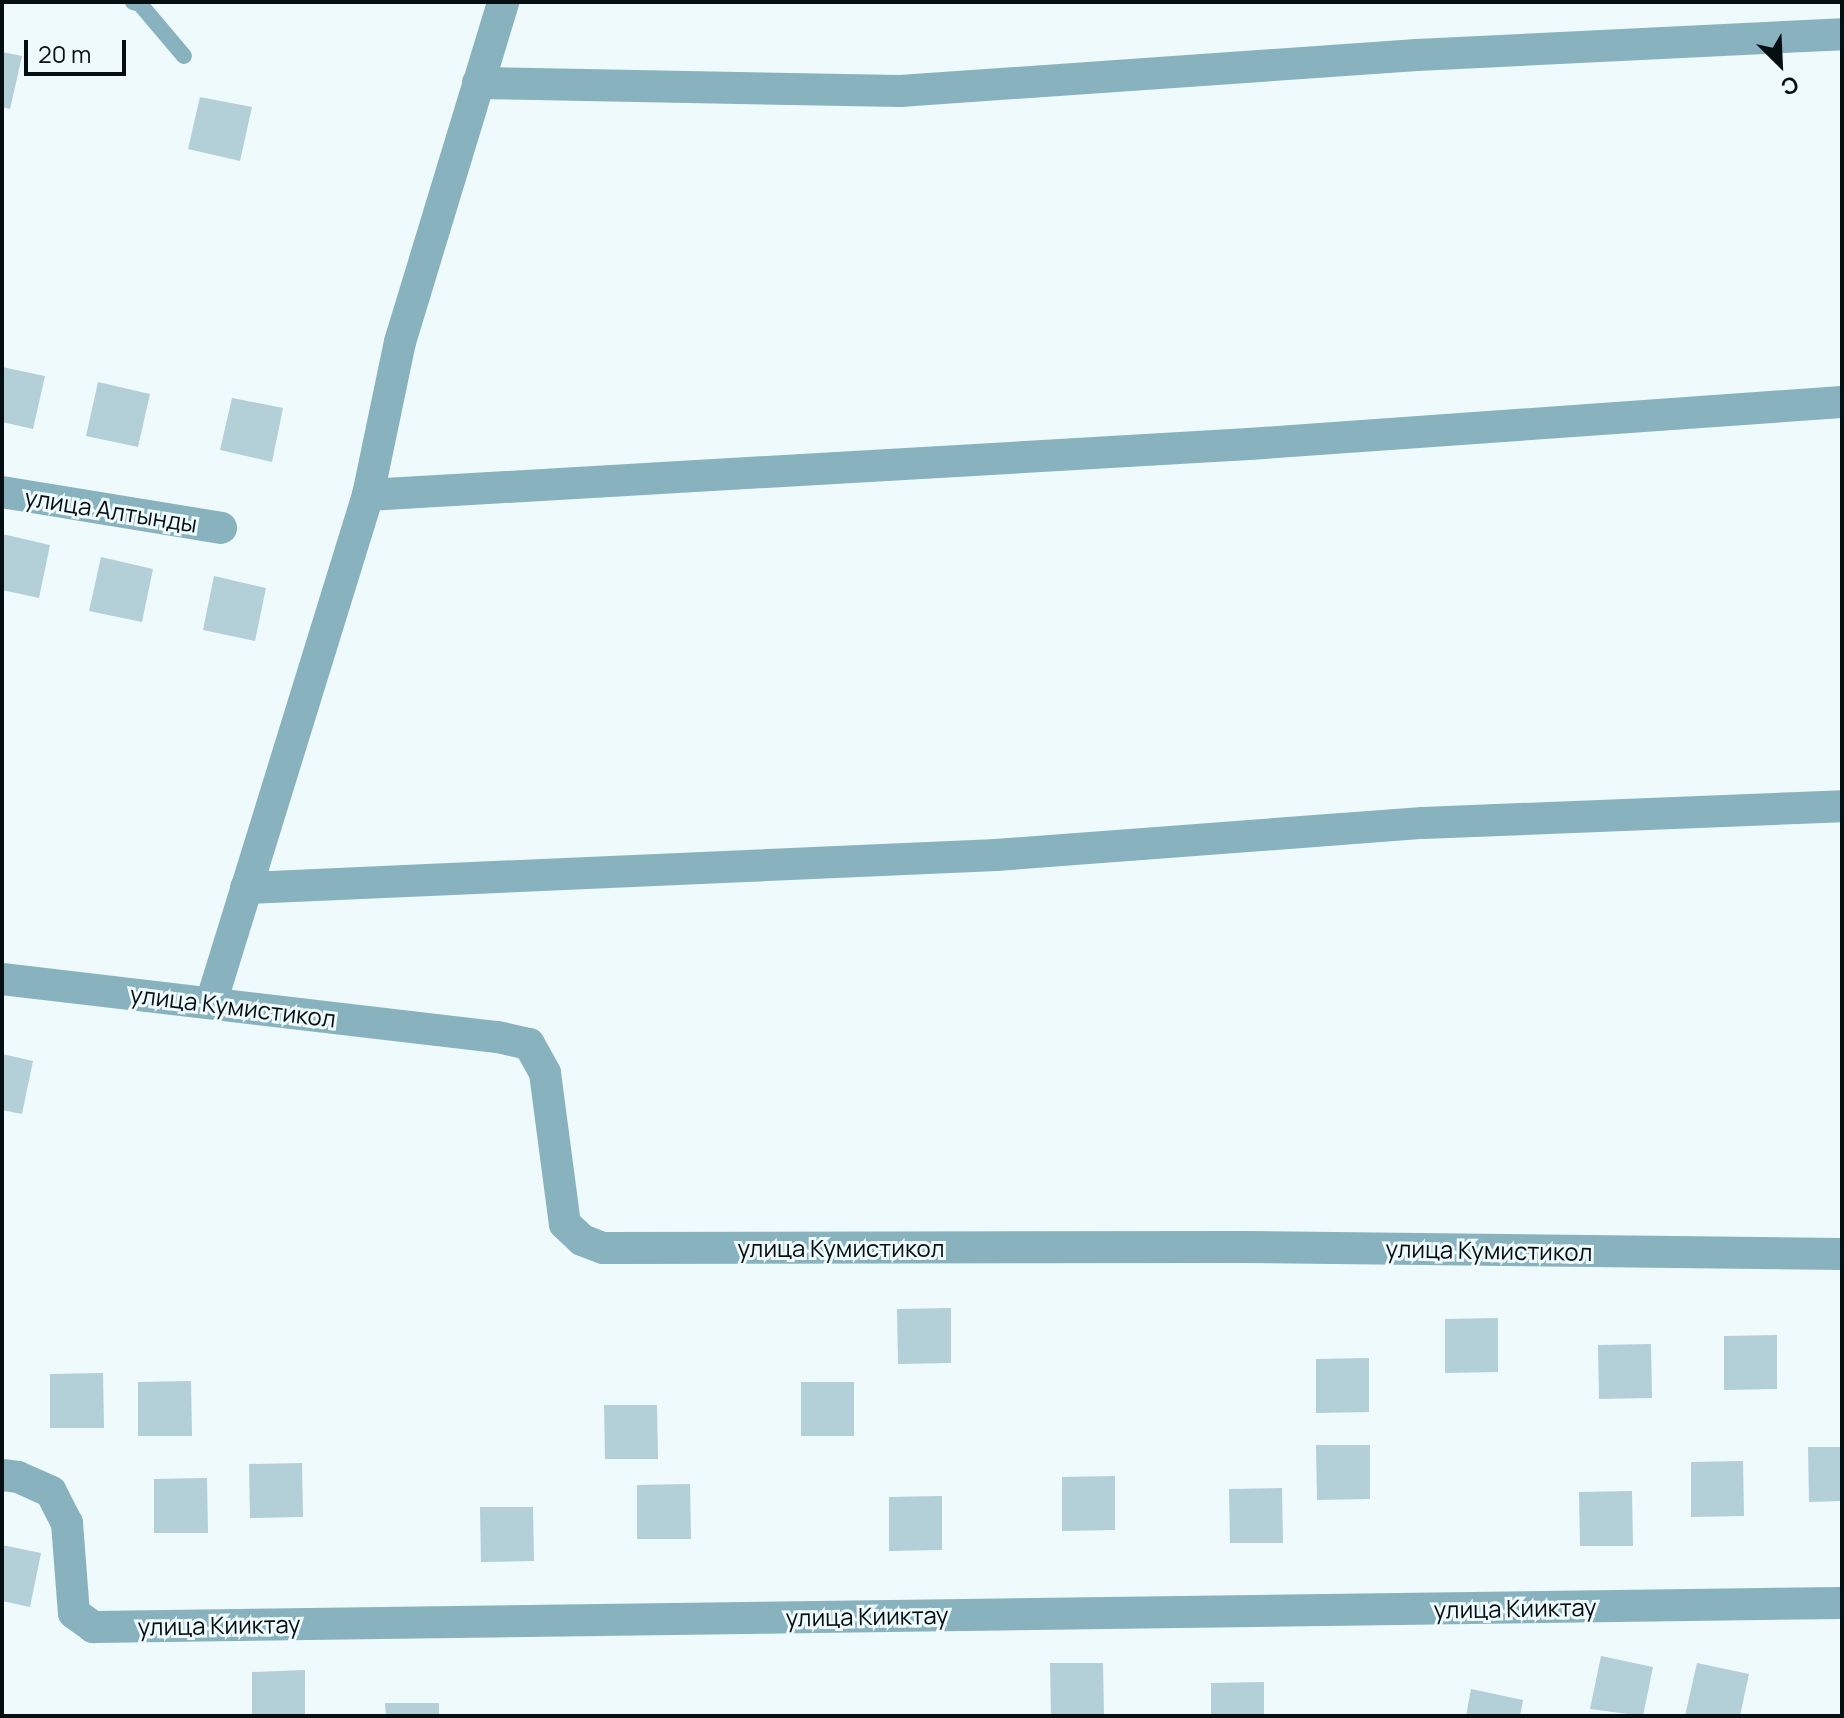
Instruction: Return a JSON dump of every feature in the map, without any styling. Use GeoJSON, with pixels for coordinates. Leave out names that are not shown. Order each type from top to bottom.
{"type":"FeatureCollection","features":[{"type":"Feature","properties":{"kind":"street"},"geometry":{"type":"LineString","coordinates":[[211,1003],[368,495],[400,342],[503,2]]}},
{"type":"Feature","properties":{"kind":"street"},"geometry":{"type":"LineString","coordinates":[[478,83],[900,91],[1417,55],[1842,34]]}},
{"type":"Feature","properties":{"kind":"street"},"geometry":{"type":"LineString","coordinates":[[368,495],[1234,445],[1842,402]]}},
{"type":"Feature","properties":{"kind":"street","name":"улица Алтынды"},"geometry":{"type":"LineString","coordinates":[[2,492],[221,528]]}},
{"type":"Feature","properties":{"kind":"street"},"geometry":{"type":"LineString","coordinates":[[246,888],[950,857],[1423,823],[1842,806]]}},
{"type":"Feature","properties":{"kind":"street","name":"улица Кумистикол"},"geometry":{"type":"LineString","coordinates":[[2,979],[498,1037],[529,1044],[545,1073],[565,1224],[582,1240],[603,1248],[1242,1247],[1842,1254]]}},
{"type":"Feature","properties":{"kind":"street","name":"улица Кииктау"},"geometry":{"type":"LineString","coordinates":[[2,1475],[18,1477],[51,1492],[67,1523],[74,1613],[93,1627],[1842,1603]]}},
{"type":"Feature","properties":{"kind":"lane"},"geometry":{"type":"LineString","coordinates":[[133,2],[140,4],[184,56]]}},
{"type":"Feature","properties":{"kind":"building"},"geometry":{"type":"Polygon","coordinates":[[[2,52],[22,56],[10,109],[2,107],[2,52]]]}},
{"type":"Feature","properties":{"kind":"building"},"geometry":{"type":"Polygon","coordinates":[[[200,97],[252,107],[240,161],[188,149],[200,97]]]}},
{"type":"Feature","properties":{"kind":"building"},"geometry":{"type":"Polygon","coordinates":[[[2,367],[45,376],[33,429],[2,422],[2,367]]]}},
{"type":"Feature","properties":{"kind":"building"},"geometry":{"type":"Polygon","coordinates":[[[98,382],[150,394],[138,447],[86,436],[98,382]]]}},
{"type":"Feature","properties":{"kind":"building"},"geometry":{"type":"Polygon","coordinates":[[[232,398],[283,408],[272,462],[220,450],[232,398]]]}},
{"type":"Feature","properties":{"kind":"building"},"geometry":{"type":"Polygon","coordinates":[[[2,534],[50,545],[39,598],[2,590],[2,534]]]}},
{"type":"Feature","properties":{"kind":"building"},"geometry":{"type":"Polygon","coordinates":[[[101,557],[153,569],[142,622],[89,611],[101,557]]]}},
{"type":"Feature","properties":{"kind":"building"},"geometry":{"type":"Polygon","coordinates":[[[214,576],[266,588],[255,641],[203,630],[214,576]]]}},
{"type":"Feature","properties":{"kind":"building"},"geometry":{"type":"Polygon","coordinates":[[[2,1054],[33,1061],[22,1114],[2,1110],[2,1054]]]}},
{"type":"Feature","properties":{"kind":"building"},"geometry":{"type":"Polygon","coordinates":[[[951,1308],[951,1363],[898,1364],[897,1309],[951,1308]]]}},
{"type":"Feature","properties":{"kind":"building"},"geometry":{"type":"Polygon","coordinates":[[[1498,1318],[1498,1372],[1445,1373],[1445,1319],[1498,1318]]]}},
{"type":"Feature","properties":{"kind":"building"},"geometry":{"type":"Polygon","coordinates":[[[1777,1335],[1777,1389],[1724,1390],[1724,1336],[1777,1335]]]}},
{"type":"Feature","properties":{"kind":"building"},"geometry":{"type":"Polygon","coordinates":[[[1651,1344],[1652,1398],[1599,1399],[1598,1345],[1651,1344]]]}},
{"type":"Feature","properties":{"kind":"building"},"geometry":{"type":"Polygon","coordinates":[[[1369,1358],[1369,1412],[1316,1413],[1316,1359],[1369,1358]]]}},
{"type":"Feature","properties":{"kind":"building"},"geometry":{"type":"Polygon","coordinates":[[[103,1373],[104,1428],[50,1428],[50,1374],[103,1373]]]}},
{"type":"Feature","properties":{"kind":"building"},"geometry":{"type":"Polygon","coordinates":[[[191,1381],[192,1436],[138,1436],[138,1382],[191,1381]]]}},
{"type":"Feature","properties":{"kind":"building"},"geometry":{"type":"Polygon","coordinates":[[[801,1382],[854,1382],[854,1436],[801,1436],[801,1382]]]}},
{"type":"Feature","properties":{"kind":"building"},"geometry":{"type":"Polygon","coordinates":[[[604,1405],[657,1405],[658,1459],[605,1459],[604,1405]]]}},
{"type":"Feature","properties":{"kind":"building"},"geometry":{"type":"Polygon","coordinates":[[[1316,1445],[1370,1445],[1370,1499],[1317,1500],[1316,1445]]]}},
{"type":"Feature","properties":{"kind":"building"},"geometry":{"type":"Polygon","coordinates":[[[1808,1447],[1842,1447],[1842,1501],[1809,1502],[1808,1447]]]}},
{"type":"Feature","properties":{"kind":"building"},"geometry":{"type":"Polygon","coordinates":[[[1743,1461],[1744,1516],[1691,1517],[1691,1462],[1743,1461]]]}},
{"type":"Feature","properties":{"kind":"building"},"geometry":{"type":"Polygon","coordinates":[[[302,1463],[303,1517],[250,1518],[249,1464],[302,1463]]]}},
{"type":"Feature","properties":{"kind":"building"},"geometry":{"type":"Polygon","coordinates":[[[1115,1476],[1115,1530],[1062,1531],[1062,1477],[1115,1476]]]}},
{"type":"Feature","properties":{"kind":"building"},"geometry":{"type":"Polygon","coordinates":[[[207,1478],[208,1533],[154,1533],[154,1479],[207,1478]]]}},
{"type":"Feature","properties":{"kind":"building"},"geometry":{"type":"Polygon","coordinates":[[[690,1484],[691,1539],[637,1539],[637,1485],[690,1484]]]}},
{"type":"Feature","properties":{"kind":"building"},"geometry":{"type":"Polygon","coordinates":[[[1282,1488],[1283,1543],[1230,1543],[1229,1489],[1282,1488]]]}},
{"type":"Feature","properties":{"kind":"building"},"geometry":{"type":"Polygon","coordinates":[[[1632,1491],[1633,1546],[1580,1546],[1579,1492],[1632,1491]]]}},
{"type":"Feature","properties":{"kind":"building"},"geometry":{"type":"Polygon","coordinates":[[[942,1496],[942,1550],[889,1551],[889,1497],[942,1496]]]}},
{"type":"Feature","properties":{"kind":"building"},"geometry":{"type":"Polygon","coordinates":[[[480,1507],[533,1507],[534,1561],[481,1562],[480,1507]]]}},
{"type":"Feature","properties":{"kind":"building"},"geometry":{"type":"Polygon","coordinates":[[[2,1545],[41,1553],[30,1607],[2,1601],[2,1545]]]}},
{"type":"Feature","properties":{"kind":"building"},"geometry":{"type":"Polygon","coordinates":[[[1601,1656],[1653,1667],[1643,1716],[1590,1709],[1601,1656]]]}},
{"type":"Feature","properties":{"kind":"building"},"geometry":{"type":"Polygon","coordinates":[[[1050,1663],[1103,1663],[1104,1716],[1051,1716],[1050,1663]]]}},
{"type":"Feature","properties":{"kind":"building"},"geometry":{"type":"Polygon","coordinates":[[[1697,1663],[1749,1674],[1740,1716],[1685,1716],[1697,1663]]]}},
{"type":"Feature","properties":{"kind":"building"},"geometry":{"type":"Polygon","coordinates":[[[305,1670],[305,1716],[252,1716],[252,1672],[305,1670]]]}},
{"type":"Feature","properties":{"kind":"building"},"geometry":{"type":"Polygon","coordinates":[[[1264,1682],[1264,1716],[1211,1716],[1211,1683],[1264,1682]]]}},
{"type":"Feature","properties":{"kind":"building"},"geometry":{"type":"Polygon","coordinates":[[[1471,1689],[1523,1700],[1520,1716],[1466,1716],[1471,1689]]]}},
{"type":"Feature","properties":{"kind":"building"},"geometry":{"type":"Polygon","coordinates":[[[385,1703],[439,1703],[439,1716],[386,1716],[385,1703]]]}}]}
